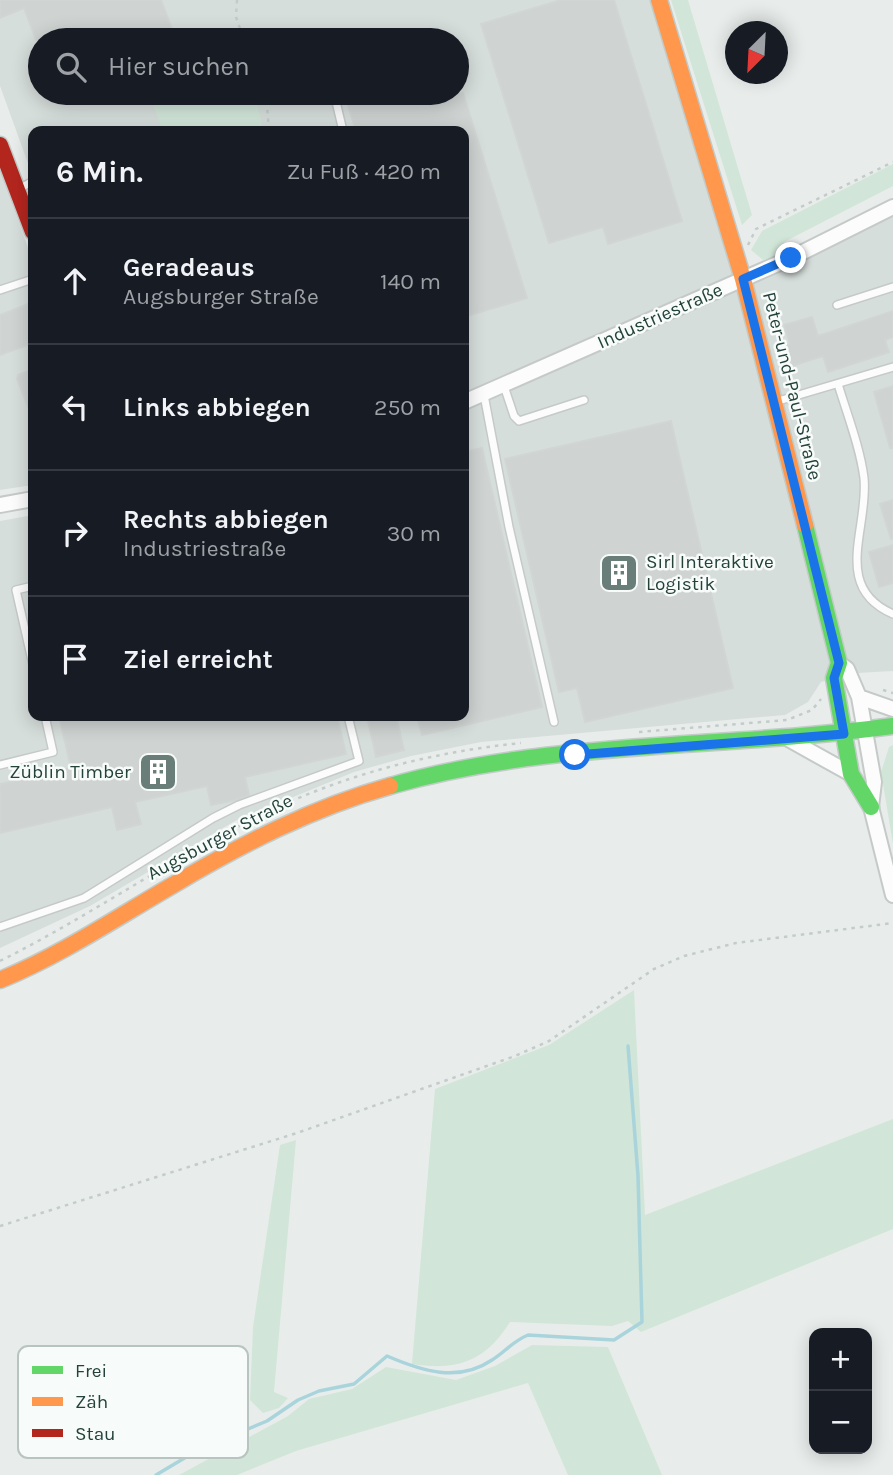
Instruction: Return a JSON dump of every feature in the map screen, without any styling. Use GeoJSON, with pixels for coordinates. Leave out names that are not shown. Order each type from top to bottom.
{"type":"FeatureCollection","features":[{"type":"Feature","properties":{"kind":"main road","name":"Peter-und-Paul-Straße"},"geometry":{"type":"LineString","coordinates":[[659,0],[741,273],[775,402],[839,663],[834,678],[851,774]]}},
{"type":"Feature","properties":{"kind":"main road"},"geometry":{"type":"LineString","coordinates":[[0,145],[28,219]]}},
{"type":"Feature","properties":{"kind":"main road","name":"Augsburger Straße"},"geometry":{"type":"LineString","coordinates":[[0,979],[58,953],[238,847],[304,814],[360,794],[485,765],[790,740],[893,726]]}},
{"type":"Feature","properties":{"kind":"main road"},"geometry":{"type":"LineString","coordinates":[[851,774],[856,788],[871,807]]}},
{"type":"Feature","properties":{"kind":"street","name":"Industriestraße"},"geometry":{"type":"LineString","coordinates":[[469,400],[741,273],[893,207]]}},
{"type":"Feature","properties":{"kind":"street"},"geometry":{"type":"LineString","coordinates":[[0,505],[28,500]]}},
{"type":"Feature","properties":{"kind":"street","name":"Peter-und-Paul-Straße"},"geometry":{"type":"LineString","coordinates":[[839,663],[847,669],[859,697],[874,782],[871,807],[893,895]]}},
{"type":"Feature","properties":{"kind":"street"},"geometry":{"type":"LineString","coordinates":[[859,697],[893,709]]}},
{"type":"Feature","properties":{"kind":"street"},"geometry":{"type":"LineString","coordinates":[[790,740],[851,774]]}},
{"type":"Feature","properties":{"kind":"lane"},"geometry":{"type":"LineString","coordinates":[[337,105],[342,126]]}},
{"type":"Feature","properties":{"kind":"lane"},"geometry":{"type":"LineString","coordinates":[[17,190],[28,184]]}},
{"type":"Feature","properties":{"kind":"lane"},"geometry":{"type":"LineString","coordinates":[[0,290],[28,281]]}},
{"type":"Feature","properties":{"kind":"lane"},"geometry":{"type":"LineString","coordinates":[[837,305],[893,287]]}},
{"type":"Feature","properties":{"kind":"lane"},"geometry":{"type":"LineString","coordinates":[[775,402],[893,367]]}},
{"type":"Feature","properties":{"kind":"lane"},"geometry":{"type":"LineString","coordinates":[[838,384],[864,477],[856,561],[863,591],[868,599],[893,614]]}},
{"type":"Feature","properties":{"kind":"lane"},"geometry":{"type":"LineString","coordinates":[[504,386],[514,416],[519,421],[584,400]]}},
{"type":"Feature","properties":{"kind":"lane"},"geometry":{"type":"LineString","coordinates":[[484,395],[509,527],[554,722]]}},
{"type":"Feature","properties":{"kind":"lane"},"geometry":{"type":"LineString","coordinates":[[28,587],[16,590],[28,643]]}},
{"type":"Feature","properties":{"kind":"lane"},"geometry":{"type":"LineString","coordinates":[[0,765],[54,752],[46,721]]}},
{"type":"Feature","properties":{"kind":"lane"},"geometry":{"type":"LineString","coordinates":[[0,927],[84,898],[213,818],[239,805],[359,761],[349,721]]}},
{"type":"Feature","properties":{"kind":"path"},"geometry":{"type":"LineString","coordinates":[[237,0],[236,17],[240,28]]}},
{"type":"Feature","properties":{"kind":"path"},"geometry":{"type":"LineString","coordinates":[[266,105],[268,126]]}},
{"type":"Feature","properties":{"kind":"path"},"geometry":{"type":"LineString","coordinates":[[741,273],[756,229],[893,162]]}},
{"type":"Feature","properties":{"kind":"path"},"geometry":{"type":"LineString","coordinates":[[0,1226],[297,1133],[515,1056],[549,1041],[654,970],[684,956],[736,943],[893,923]]}},
{"type":"Feature","properties":{"kind":"shaded area"},"geometry":{"type":"Polygon","coordinates":[[[0,0],[656,0],[738,275],[893,210],[893,671],[858,673],[821,682],[808,702],[785,715],[481,742],[411,756],[354,772],[235,821],[90,906],[0,948],[0,521],[28,516],[28,721],[469,721],[469,126],[28,126],[28,163],[0,86],[0,0]]]}},
{"type":"Feature","properties":{"kind":"shaded area"},"geometry":{"type":"Polygon","coordinates":[[[0,169],[28,248],[28,486],[0,490],[0,169]]]}},
{"type":"Feature","properties":{"kind":"green space"},"geometry":{"type":"Polygon","coordinates":[[[671,0],[688,0],[752,215],[742,225],[671,0]]]}},
{"type":"Feature","properties":{"kind":"green space"},"geometry":{"type":"Polygon","coordinates":[[[153,105],[258,105],[262,126],[161,126],[153,105]]]}},
{"type":"Feature","properties":{"kind":"green space"},"geometry":{"type":"Polygon","coordinates":[[[893,164],[893,186],[784,242],[778,255],[763,260],[751,250],[762,231],[893,164]]]}},
{"type":"Feature","properties":{"kind":"green space"},"geometry":{"type":"Polygon","coordinates":[[[893,745],[893,844],[881,772],[889,747],[893,745]]]}},
{"type":"Feature","properties":{"kind":"green space"},"geometry":{"type":"Polygon","coordinates":[[[634,990],[645,1215],[893,1119],[893,1229],[641,1332],[628,1321],[612,1326],[510,1322],[490,1346],[469,1361],[443,1366],[412,1364],[435,1089],[549,1045],[634,990]]]}},
{"type":"Feature","properties":{"kind":"green space"},"geometry":{"type":"Polygon","coordinates":[[[296,1140],[274,1392],[288,1398],[279,1408],[263,1413],[250,1400],[253,1327],[280,1145],[296,1140]]]}},
{"type":"Feature","properties":{"kind":"green space"},"geometry":{"type":"Polygon","coordinates":[[[532,1345],[608,1347],[662,1475],[568,1475],[528,1383],[296,1451],[237,1475],[179,1475],[210,1458],[248,1458],[248,1438],[288,1416],[309,1399],[352,1389],[386,1367],[456,1380],[495,1366],[532,1345]]]}},
{"type":"Feature","properties":{"kind":"building"},"geometry":{"type":"Polygon","coordinates":[[[0,0],[161,0],[172,28],[32,28],[24,8],[0,18],[0,0]]]}},
{"type":"Feature","properties":{"kind":"building"},"geometry":{"type":"Polygon","coordinates":[[[561,0],[614,0],[682,221],[608,244],[603,227],[549,243],[481,24],[561,0]]]}},
{"type":"Feature","properties":{"kind":"building"},"geometry":{"type":"Polygon","coordinates":[[[348,105],[467,105],[527,298],[469,315],[469,126],[354,126],[348,105]]]}},
{"type":"Feature","properties":{"kind":"building"},"geometry":{"type":"Polygon","coordinates":[[[28,304],[28,345],[0,355],[0,315],[28,304]]]}},
{"type":"Feature","properties":{"kind":"building"},"geometry":{"type":"Polygon","coordinates":[[[893,311],[893,337],[885,340],[889,352],[828,372],[823,356],[792,366],[785,346],[790,344],[784,325],[812,317],[818,336],[893,311]]]}},
{"type":"Feature","properties":{"kind":"building"},"geometry":{"type":"Polygon","coordinates":[[[28,371],[28,406],[17,379],[18,375],[28,371]]]}},
{"type":"Feature","properties":{"kind":"building"},"geometry":{"type":"Polygon","coordinates":[[[893,386],[893,448],[890,448],[874,392],[893,386]]]}},
{"type":"Feature","properties":{"kind":"building","name":"Sirl Interaktive Logistik"},"geometry":{"type":"Polygon","coordinates":[[[671,421],[733,688],[585,722],[577,688],[559,692],[505,459],[671,421]]]}},
{"type":"Feature","properties":{"kind":"building"},"geometry":{"type":"Polygon","coordinates":[[[482,448],[542,707],[422,735],[418,721],[469,721],[469,451],[482,448]]]}},
{"type":"Feature","properties":{"kind":"building"},"geometry":{"type":"Polygon","coordinates":[[[893,500],[893,538],[891,539],[880,504],[893,500]]]}},
{"type":"Feature","properties":{"kind":"building"},"geometry":{"type":"Polygon","coordinates":[[[893,545],[893,583],[879,587],[869,552],[893,545]]]}},
{"type":"Feature","properties":{"kind":"building","name":"Züblin Timber"},"geometry":{"type":"Polygon","coordinates":[[[60,721],[338,721],[346,754],[245,777],[249,795],[236,800],[211,805],[207,786],[135,802],[141,824],[117,830],[112,807],[0,833],[0,784],[71,768],[60,721]]]}},
{"type":"Feature","properties":{"kind":"building"},"geometry":{"type":"Polygon","coordinates":[[[368,721],[397,721],[404,750],[376,757],[368,721]]]}},
{"type":"Feature","properties":{"kind":"waterway"},"geometry":{"type":"LineString","coordinates":[[248,1429],[319,1391],[354,1384],[387,1356],[427,1370],[453,1373],[479,1367],[528,1335],[614,1340],[642,1322],[638,1176],[628,1046]]}},
{"type":"Feature","properties":{"kind":"waterway"},"geometry":{"type":"LineString","coordinates":[[156,1475],[185,1458]]}},
{"type":"Feature","properties":{"kind":"traffic: fast"},"geometry":{"type":"LineString","coordinates":[[805,525],[839,663],[834,678],[851,774],[871,807]]}},
{"type":"Feature","properties":{"kind":"traffic: fast"},"geometry":{"type":"LineString","coordinates":[[390,786],[451,771],[577,752],[893,726]]}},
{"type":"Feature","properties":{"kind":"traffic: slow"},"geometry":{"type":"LineString","coordinates":[[659,0],[743,279],[805,525]]}},
{"type":"Feature","properties":{"kind":"traffic: slow"},"geometry":{"type":"LineString","coordinates":[[0,980],[67,948],[251,841],[305,816],[390,786]]}},
{"type":"Feature","properties":{"kind":"traffic: jam"},"geometry":{"type":"LineString","coordinates":[[0,145],[28,219]]}},
{"type":"Feature","properties":{"kind":"place","name":"Sirl Interaktive Logistik"},"geometry":{"type":"Point","coordinates":[619,573]}},
{"type":"Feature","properties":{"kind":"place","name":"Züblin Timber"},"geometry":{"type":"Point","coordinates":[158,772]}},
{"type":"Feature","properties":{"kind":"route"},"geometry":{"type":"LineString","coordinates":[[575,755],[844,734],[834,678],[839,663],[743,279],[791,258]]}}]}
